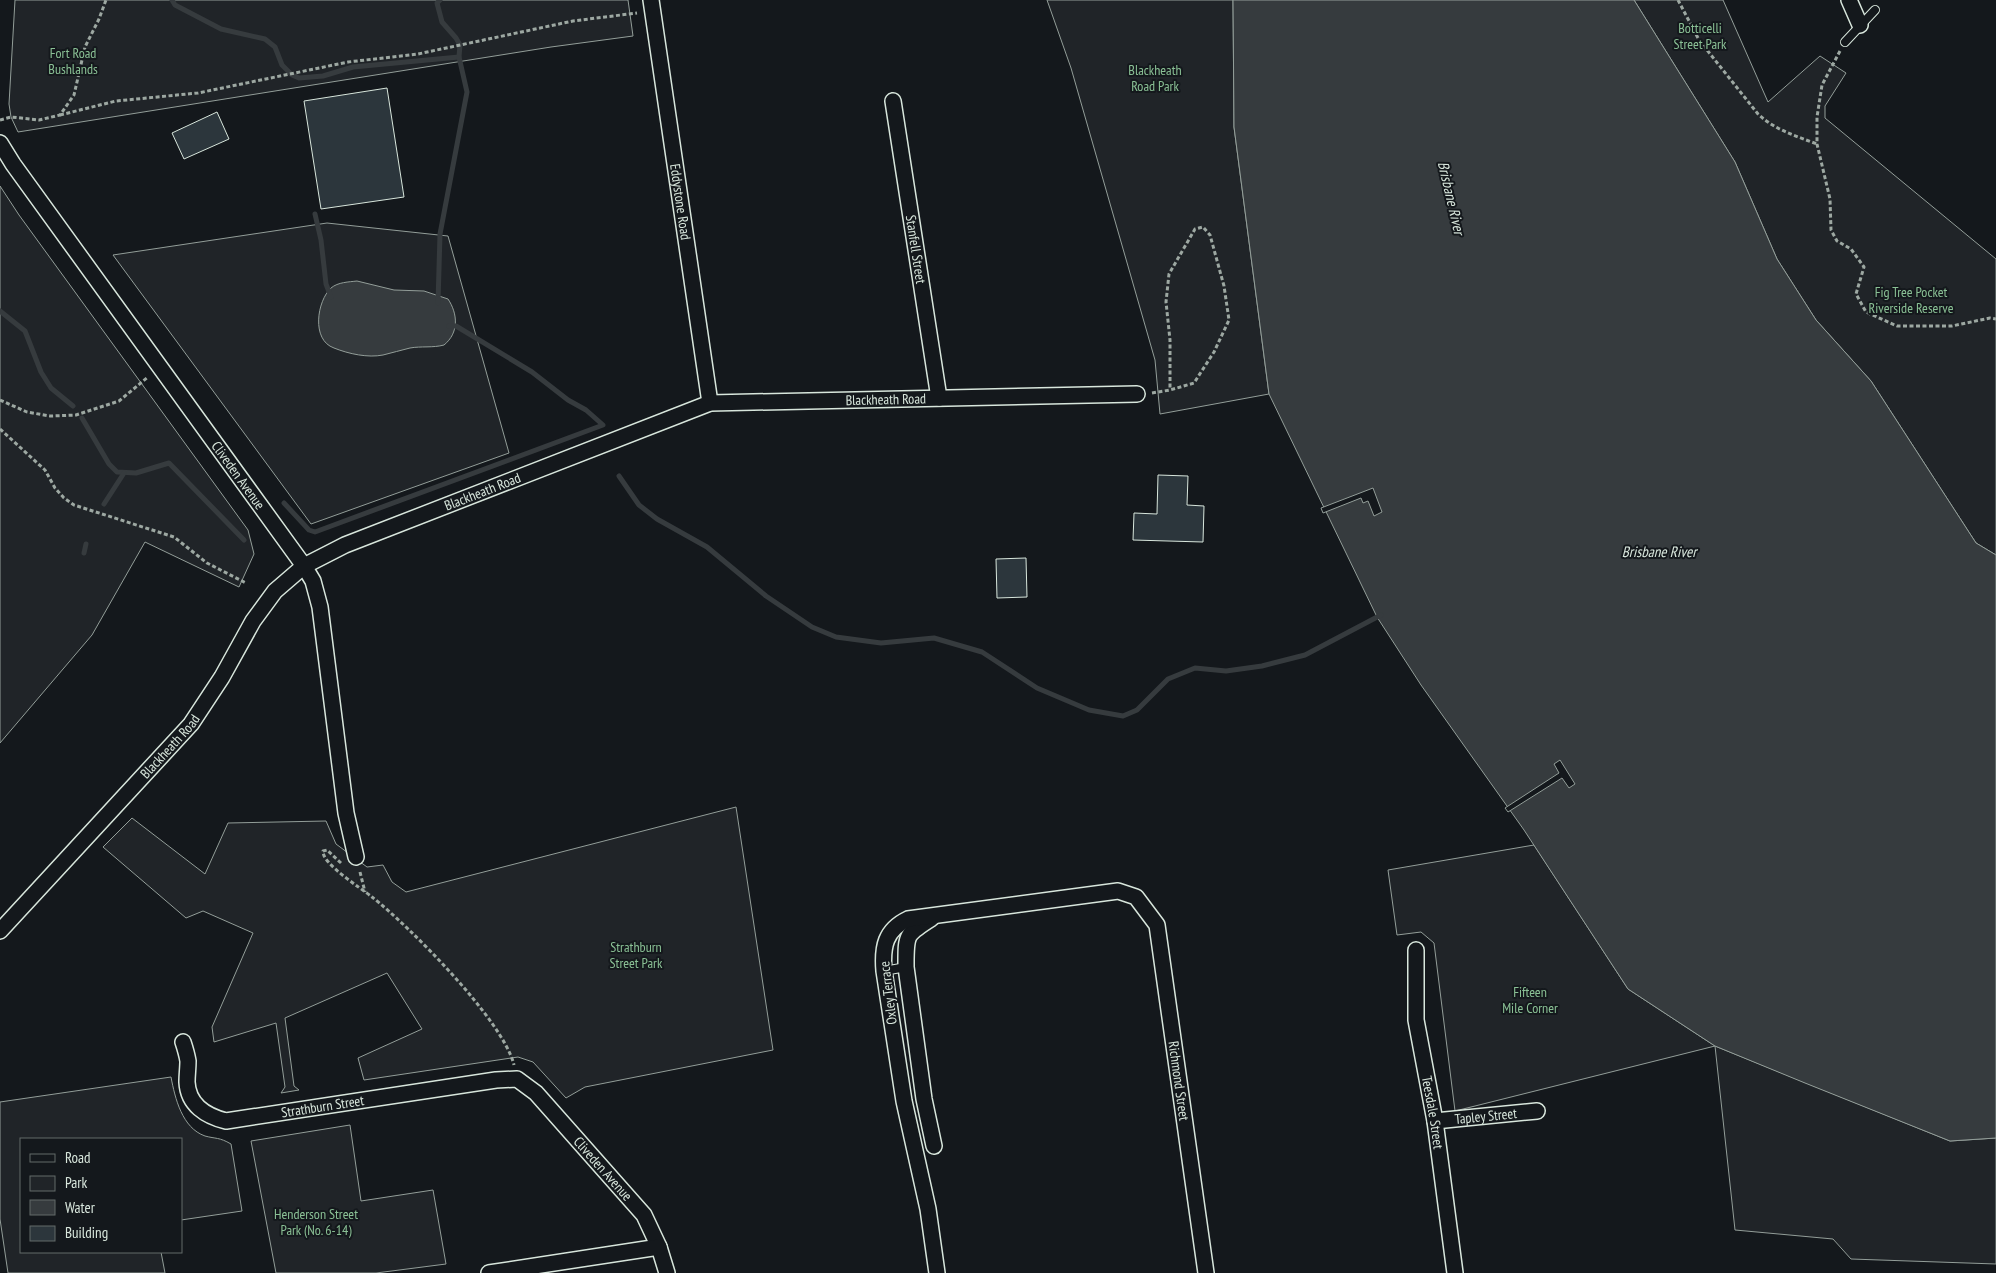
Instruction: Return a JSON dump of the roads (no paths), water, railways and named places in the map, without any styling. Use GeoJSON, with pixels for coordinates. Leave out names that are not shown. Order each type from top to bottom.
{"type":"FeatureCollection","features":[{"type":"Feature","properties":{"kind":"street"},"geometry":{"type":"LineString","coordinates":[[1849,0],[1860,25]]}},
{"type":"Feature","properties":{"kind":"street","name":"Eddystone Road"},"geometry":{"type":"LineString","coordinates":[[652,6],[710,403]]}},
{"type":"Feature","properties":{"kind":"street","name":"Stanfell Street"},"geometry":{"type":"LineString","coordinates":[[893,101],[939,398]]}},
{"type":"Feature","properties":{"kind":"street","name":"Cliveden Avenue"},"geometry":{"type":"LineString","coordinates":[[0,143],[304,566],[312,581],[320,607],[346,813],[356,857]]}},
{"type":"Feature","properties":{"kind":"street","name":"Blackheath Road"},"geometry":{"type":"LineString","coordinates":[[0,931],[191,724],[222,677],[253,621],[275,591],[304,566],[345,545],[710,403],[1137,394]]}},
{"type":"Feature","properties":{"kind":"street","name":"Oxley Terrace"},"geometry":{"type":"LineString","coordinates":[[937,1273],[928,1209],[904,1101],[884,971],[883,958],[886,944],[895,926],[908,919],[1118,891],[1136,897]]}},
{"type":"Feature","properties":{"kind":"street","name":"Richmond Street"},"geometry":{"type":"LineString","coordinates":[[1136,897],[1157,925],[1206,1273]]}},
{"type":"Feature","properties":{"kind":"street","name":"Oxley Terrace"},"geometry":{"type":"LineString","coordinates":[[933,917],[910,932],[906,944],[906,967],[924,1099],[934,1146]]}},
{"type":"Feature","properties":{"kind":"street","name":"Teesdale Street"},"geometry":{"type":"LineString","coordinates":[[1416,950],[1416,1020],[1435,1121],[1455,1273]]}},
{"type":"Feature","properties":{"kind":"street","name":"Strathburn Street"},"geometry":{"type":"LineString","coordinates":[[184,1042],[188,1061],[187,1084],[192,1100],[201,1112],[226,1121],[496,1080],[517,1079]]}},
{"type":"Feature","properties":{"kind":"street","name":"Cliveden Avenue"},"geometry":{"type":"LineString","coordinates":[[517,1079],[536,1093],[644,1215],[659,1246],[667,1273]]}},
{"type":"Feature","properties":{"kind":"street"},"geometry":{"type":"LineString","coordinates":[[904,1101],[924,1099]]}},
{"type":"Feature","properties":{"kind":"street","name":"Tapley Street"},"geometry":{"type":"LineString","coordinates":[[1435,1121],[1537,1111]]}},
{"type":"Feature","properties":{"kind":"street"},"geometry":{"type":"LineString","coordinates":[[489,1273],[659,1246]]}},
{"type":"Feature","properties":{"kind":"lane"},"geometry":{"type":"LineString","coordinates":[[1845,42],[1875,10]]}},
{"type":"Feature","properties":{"kind":"lane"},"geometry":{"type":"LineString","coordinates":[[884,971],[906,967]]}},
{"type":"Feature","properties":{"kind":"water","name":"Brisbane River"},"geometry":{"type":"Polygon","coordinates":[[[1233,0],[1634,0],[1735,162],[1777,259],[1816,320],[1871,381],[1976,543],[1996,555],[1996,1138],[1950,1141],[1805,1083],[1715,1046],[1628,989],[1524,830],[1421,685],[1377,617],[1269,394],[1234,127],[1233,0]]]}},
{"type":"Feature","properties":{"kind":"water"},"geometry":{"type":"Polygon","coordinates":[[[357,281],[394,290],[424,291],[448,299],[455,317],[454,329],[449,340],[444,345],[410,348],[377,356],[358,355],[327,344],[319,329],[322,302],[326,294],[334,286],[357,281]]]}},
{"type":"Feature","properties":{"kind":"waterway"},"geometry":{"type":"LineString","coordinates":[[172,0],[175,5],[221,29],[265,39],[275,47],[282,65],[292,75],[299,78],[323,76],[353,67],[459,57]]}},
{"type":"Feature","properties":{"kind":"waterway"},"geometry":{"type":"LineString","coordinates":[[438,303],[440,234],[467,92],[459,57],[460,45],[442,22],[437,3],[440,0]]}},
{"type":"Feature","properties":{"kind":"waterway"},"geometry":{"type":"LineString","coordinates":[[315,214],[321,240],[326,284],[331,297]]}},
{"type":"Feature","properties":{"kind":"waterway"},"geometry":{"type":"LineString","coordinates":[[0,311],[25,331],[41,372],[51,388],[73,406]]}},
{"type":"Feature","properties":{"kind":"waterway"},"geometry":{"type":"LineString","coordinates":[[284,503],[309,530],[315,532],[603,425],[586,410],[568,400],[532,372],[456,326],[449,326]]}},
{"type":"Feature","properties":{"kind":"waterway"},"geometry":{"type":"LineString","coordinates":[[82,418],[109,464],[117,472],[136,473],[169,463],[244,540]]}},
{"type":"Feature","properties":{"kind":"waterway"},"geometry":{"type":"LineString","coordinates":[[104,504],[124,473]]}},
{"type":"Feature","properties":{"kind":"waterway"},"geometry":{"type":"LineString","coordinates":[[619,476],[639,505],[657,519],[707,547],[766,596],[812,627],[836,637],[881,643],[934,638],[982,652],[1037,688],[1089,710],[1123,716],[1137,710],[1168,679],[1195,668],[1226,671],[1262,666],[1305,655],[1381,615]]}},
{"type":"Feature","properties":{"kind":"waterway"},"geometry":{"type":"LineString","coordinates":[[84,553],[86,544]]}},
{"type":"Feature","properties":{"kind":"park label","name":"Botticelli Street Park"},"geometry":{"type":"Point","coordinates":[1700,36]}},
{"type":"Feature","properties":{"kind":"park label","name":"Fort Road Bushlands"},"geometry":{"type":"Point","coordinates":[73,62]}},
{"type":"Feature","properties":{"kind":"park label","name":"Blackheath Road Park"},"geometry":{"type":"Point","coordinates":[1155,78]}},
{"type":"Feature","properties":{"kind":"park label","name":"Fig Tree Pocket Riverside Reserve"},"geometry":{"type":"Point","coordinates":[1911,300]}},
{"type":"Feature","properties":{"kind":"park label","name":"Strathburn Street Park"},"geometry":{"type":"Point","coordinates":[636,956]}},
{"type":"Feature","properties":{"kind":"park label","name":"Fifteen Mile Corner"},"geometry":{"type":"Point","coordinates":[1530,1000]}},
{"type":"Feature","properties":{"kind":"park label","name":"Henderson Street Park (No. 6-14)"},"geometry":{"type":"Point","coordinates":[316,1222]}}]}
